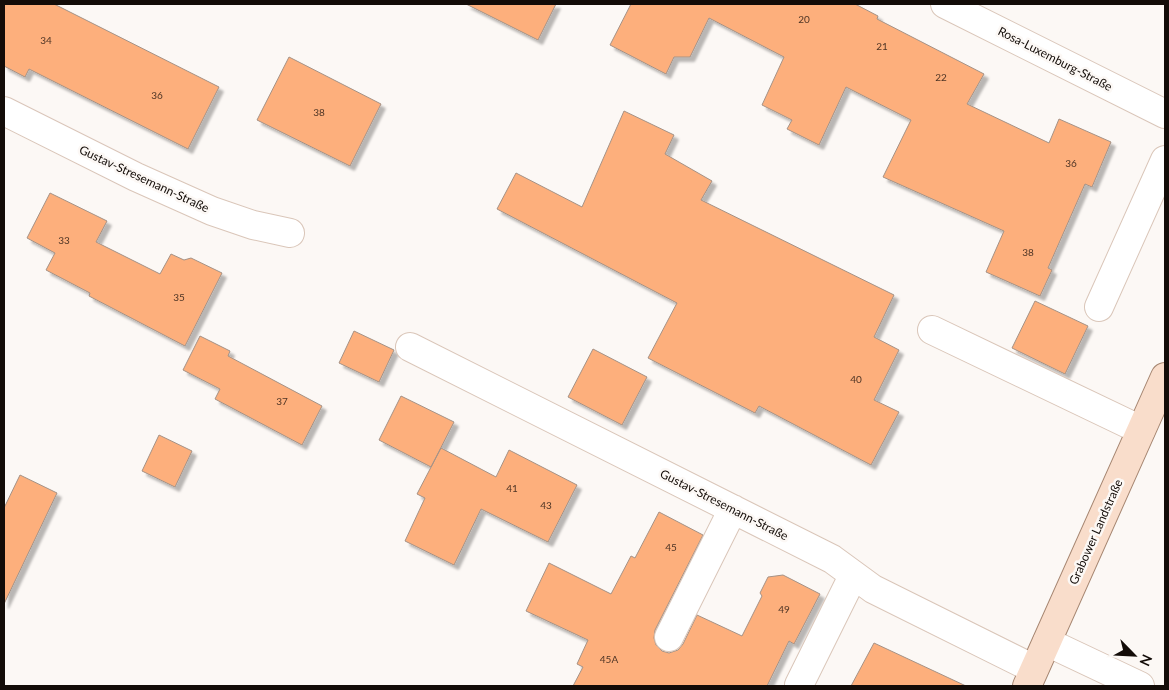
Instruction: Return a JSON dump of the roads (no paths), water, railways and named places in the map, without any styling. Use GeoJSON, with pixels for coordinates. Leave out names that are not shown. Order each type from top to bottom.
{"type":"FeatureCollection","features":[{"type":"Feature","properties":{"kind":"main road","name":"Grabower Landstraße"},"geometry":{"type":"LineString","coordinates":[[1030,678],[1165,377]]}},
{"type":"Feature","properties":{"kind":"street","name":"Rosa-Luxemburg-Straße"},"geometry":{"type":"LineString","coordinates":[[946,4],[1165,114]]}},
{"type":"Feature","properties":{"kind":"street","name":"Gustav-Stresemann-Straße"},"geometry":{"type":"LineString","coordinates":[[4,110],[136,177],[212,211],[253,225],[290,233]]}},
{"type":"Feature","properties":{"kind":"street"},"geometry":{"type":"LineString","coordinates":[[1099,307],[1165,160]]}},
{"type":"Feature","properties":{"kind":"street"},"geometry":{"type":"LineString","coordinates":[[932,330],[1141,430]]}},
{"type":"Feature","properties":{"kind":"street","name":"Gustav-Stresemann-Straße"},"geometry":{"type":"LineString","coordinates":[[410,347],[832,560],[874,589],[1030,678]]}},
{"type":"Feature","properties":{"kind":"street"},"geometry":{"type":"LineString","coordinates":[[669,637],[733,509]]}},
{"type":"Feature","properties":{"kind":"street"},"geometry":{"type":"LineString","coordinates":[[798,685],[853,576]]}},
{"type":"Feature","properties":{"kind":"street"},"geometry":{"type":"LineString","coordinates":[[1047,642],[1140,686]]}}]}
